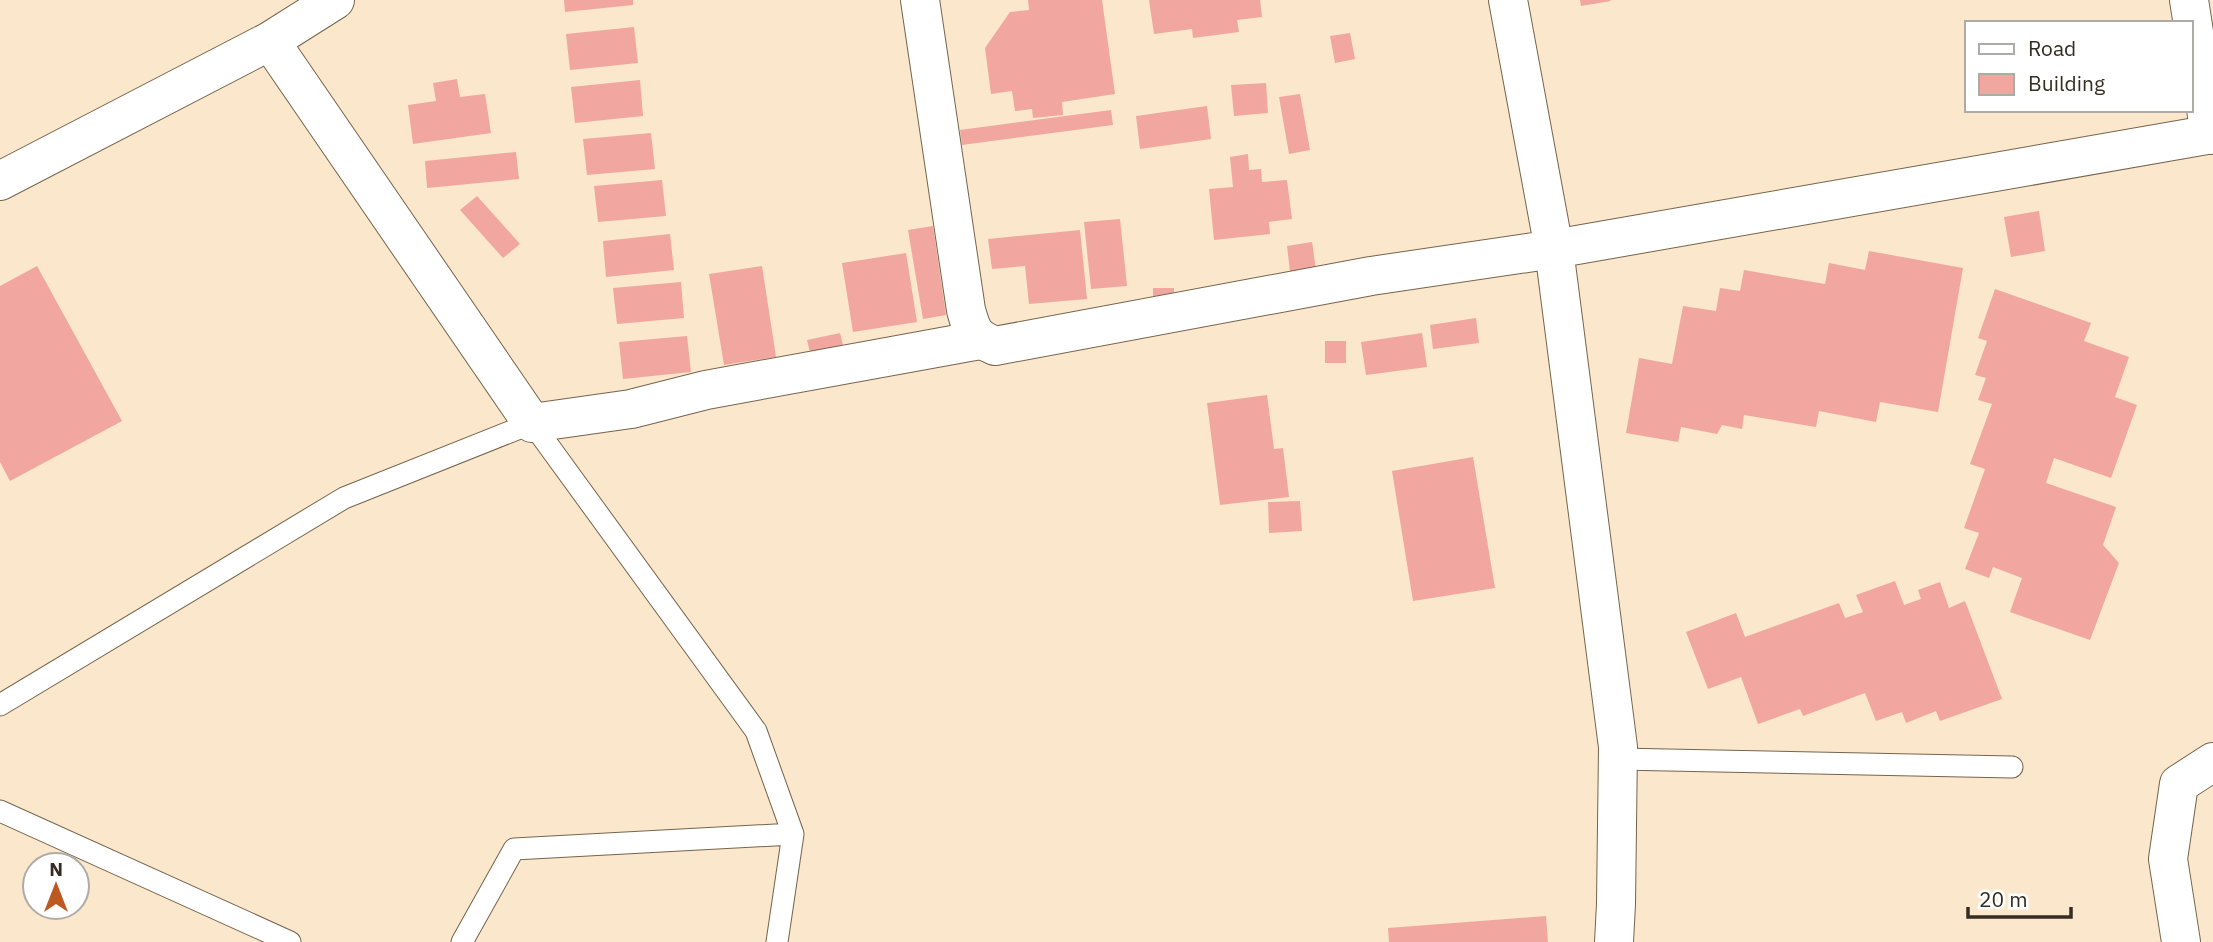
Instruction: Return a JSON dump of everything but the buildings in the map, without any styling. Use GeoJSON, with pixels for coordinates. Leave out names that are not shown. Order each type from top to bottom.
{"type":"FeatureCollection","features":[{"type":"Feature","properties":{"kind":"street"},"geometry":{"type":"LineString","coordinates":[[0,181],[270,41],[335,0]]}},
{"type":"Feature","properties":{"kind":"street"},"geometry":{"type":"LineString","coordinates":[[920,0],[966,310],[972,331],[981,340],[995,346],[1371,276],[1554,248],[2211,134],[2189,0]]}},
{"type":"Feature","properties":{"kind":"street"},"geometry":{"type":"LineString","coordinates":[[1508,0],[1554,248],[1618,759],[1614,942]]}},
{"type":"Feature","properties":{"kind":"street"},"geometry":{"type":"LineString","coordinates":[[270,41],[532,424],[631,409],[706,390],[981,340]]}},
{"type":"Feature","properties":{"kind":"street"},"geometry":{"type":"LineString","coordinates":[[2181,942],[2168,859],[2179,784],[2213,762]]}},
{"type":"Feature","properties":{"kind":"lane"},"geometry":{"type":"LineString","coordinates":[[0,705],[344,498],[532,424],[756,731],[793,834],[777,942]]}},
{"type":"Feature","properties":{"kind":"lane"},"geometry":{"type":"LineString","coordinates":[[1618,759],[2012,767]]}},
{"type":"Feature","properties":{"kind":"lane"},"geometry":{"type":"LineString","coordinates":[[0,811],[290,942]]}},
{"type":"Feature","properties":{"kind":"lane"},"geometry":{"type":"LineString","coordinates":[[462,942],[514,849],[793,834]]}}]}
